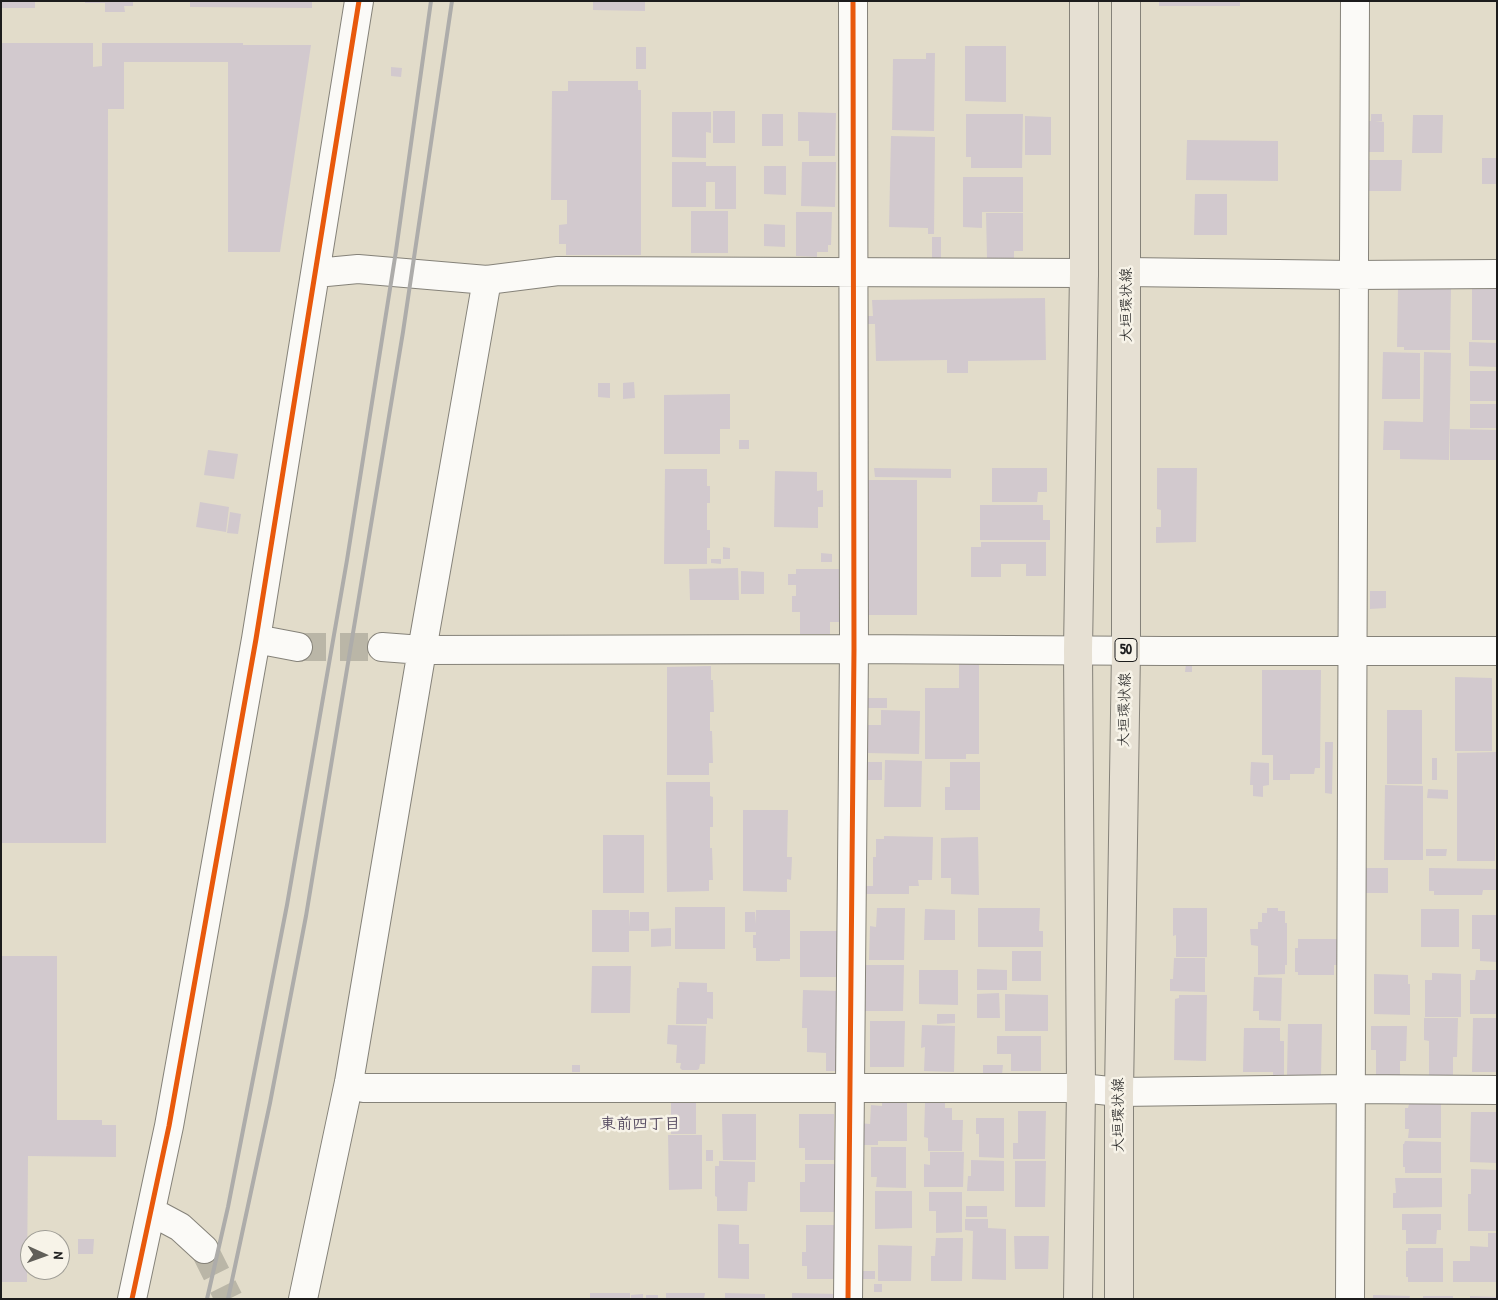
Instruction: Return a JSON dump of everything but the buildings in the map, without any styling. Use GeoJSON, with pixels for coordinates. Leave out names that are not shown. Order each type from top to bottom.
{"type":"FeatureCollection","features":[{"type":"Feature","properties":{"kind":"main road"},"geometry":{"type":"LineString","coordinates":[[1078,1299],[1081,1088],[1078,650],[1084,273],[1084,1]]}},
{"type":"Feature","properties":{"kind":"main road","name":"大垣環状線"},"geometry":{"type":"LineString","coordinates":[[1119,1299],[1119,1092],[1126,651],[1126,1]]}},
{"type":"Feature","properties":{"kind":"street"},"geometry":{"type":"LineString","coordinates":[[132,1299],[152,1212],[212,896],[256,639],[359,1]]}},
{"type":"Feature","properties":{"kind":"street"},"geometry":{"type":"LineString","coordinates":[[848,1299],[854,649],[853,1]]}},
{"type":"Feature","properties":{"kind":"street"},"geometry":{"type":"LineString","coordinates":[[1350,1299],[1355,1]]}},
{"type":"Feature","properties":{"kind":"street"},"geometry":{"type":"LineString","coordinates":[[316,273],[358,270],[487,280],[558,271],[1084,273]]}},
{"type":"Feature","properties":{"kind":"street"},"geometry":{"type":"LineString","coordinates":[[1127,272],[1353,276],[1497,274]]}},
{"type":"Feature","properties":{"kind":"street"},"geometry":{"type":"LineString","coordinates":[[303,1299],[349,1082],[487,280]]}},
{"type":"Feature","properties":{"kind":"street"},"geometry":{"type":"LineString","coordinates":[[256,639],[298,646]]}},
{"type":"Feature","properties":{"kind":"street"},"geometry":{"type":"LineString","coordinates":[[382,647],[422,650],[1497,651]]}},
{"type":"Feature","properties":{"kind":"street"},"geometry":{"type":"LineString","coordinates":[[349,1082],[363,1088],[1081,1088],[1119,1092],[1350,1089],[1497,1090]]}},
{"type":"Feature","properties":{"kind":"street"},"geometry":{"type":"LineString","coordinates":[[152,1212],[180,1228],[204,1248]]}},
{"type":"Feature","properties":{"kind":"tunnel"},"geometry":{"type":"LineString","coordinates":[[298,647],[382,647]]}},
{"type":"Feature","properties":{"kind":"tunnel"},"geometry":{"type":"LineString","coordinates":[[204,1249],[229,1299]]}},
{"type":"Feature","properties":{"kind":"railway"},"geometry":{"type":"LineString","coordinates":[[207,1299],[228,1207],[287,905],[347,560],[396,251],[431,1]]}},
{"type":"Feature","properties":{"kind":"railway"},"geometry":{"type":"LineString","coordinates":[[228,1299],[270,1103],[306,916],[403,332],[452,1]]}},
{"type":"Feature","properties":{"kind":"cycle path"},"geometry":{"type":"LineString","coordinates":[[132,1299],[169,1126],[256,639],[359,1]]}},
{"type":"Feature","properties":{"kind":"cycle path"},"geometry":{"type":"LineString","coordinates":[[848,1299],[854,649],[853,1]]}},
{"type":"Feature","properties":{"kind":"district","name":"東前四丁目"},"geometry":{"type":"Point","coordinates":[640,1125]}}]}
